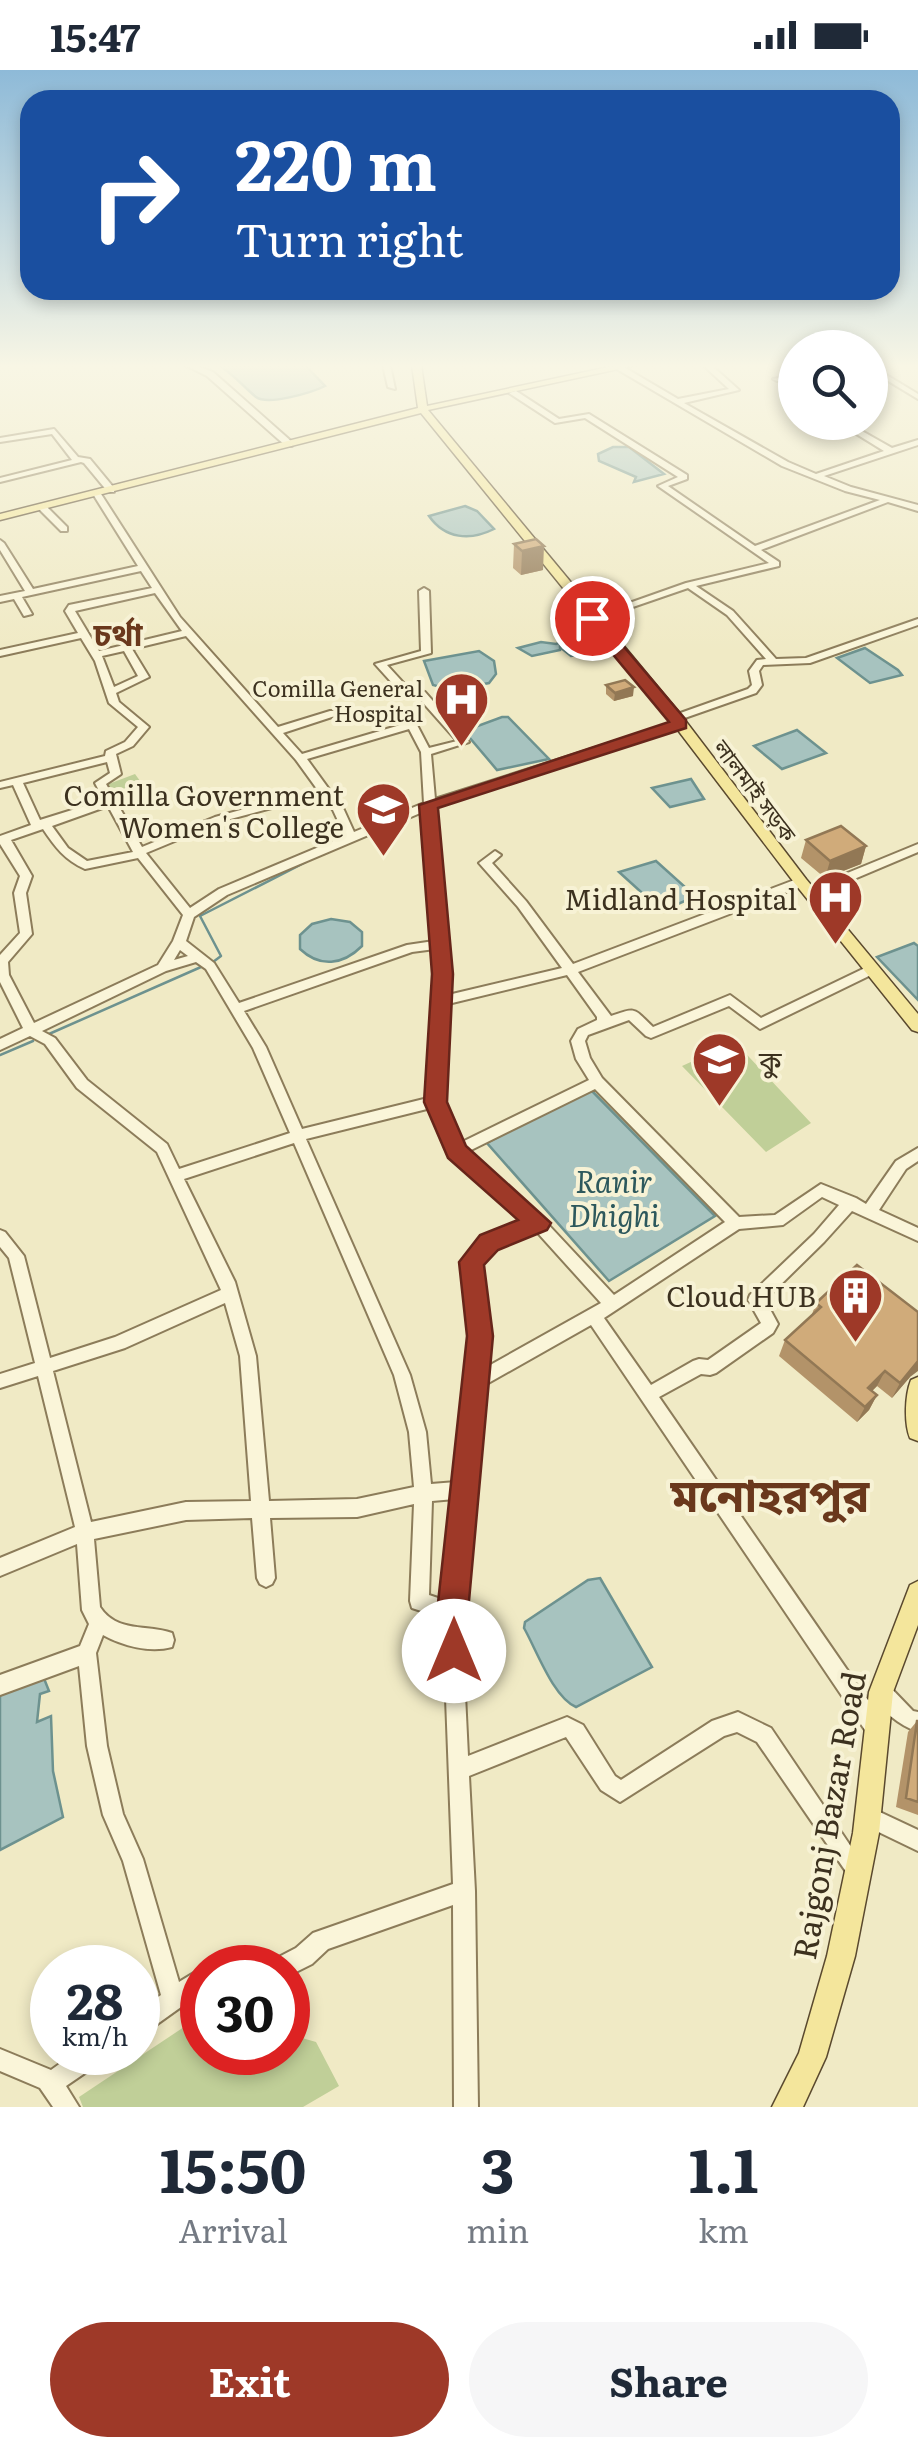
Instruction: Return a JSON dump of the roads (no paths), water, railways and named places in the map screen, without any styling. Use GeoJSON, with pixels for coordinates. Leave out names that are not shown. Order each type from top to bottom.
{"type":"FeatureCollection","features":[{"type":"Feature","properties":{"kind":"main road"},"geometry":{"type":"LineString","coordinates":[[0,517],[226,460]]}},
{"type":"Feature","properties":{"kind":"main road","name":"লালমাই সড়ক"},"geometry":{"type":"LineString","coordinates":[[465,460],[678,721],[918,1026]]}},
{"type":"Feature","properties":{"kind":"main road"},"geometry":{"type":"LineString","coordinates":[[918,1387],[918,1431]]}},
{"type":"Feature","properties":{"kind":"main road","name":"Rajgonj Bazar Road"},"geometry":{"type":"LineString","coordinates":[[787,2107],[812,2057],[842,1956],[860,1874],[880,1692],[918,1593]]}},
{"type":"Feature","properties":{"kind":"street"},"geometry":{"type":"LineString","coordinates":[[592,618],[689,585],[776,564],[662,486],[684,477],[659,460]]}},
{"type":"Feature","properties":{"kind":"street"},"geometry":{"type":"LineString","coordinates":[[783,460],[814,477],[918,508]]}},
{"type":"Feature","properties":{"kind":"street"},"geometry":{"type":"LineString","coordinates":[[814,477],[860,460]]}},
{"type":"Feature","properties":{"kind":"street"},"geometry":{"type":"LineString","coordinates":[[0,480],[87,461],[111,490]]}},
{"type":"Feature","properties":{"kind":"street"},"geometry":{"type":"LineString","coordinates":[[97,494],[156,590],[300,758],[350,836]]}},
{"type":"Feature","properties":{"kind":"street"},"geometry":{"type":"LineString","coordinates":[[754,549],[886,500]]}},
{"type":"Feature","properties":{"kind":"street"},"geometry":{"type":"LineString","coordinates":[[42,507],[64,529]]}},
{"type":"Feature","properties":{"kind":"street"},"geometry":{"type":"LineString","coordinates":[[0,543],[30,592]]}},
{"type":"Feature","properties":{"kind":"street"},"geometry":{"type":"LineString","coordinates":[[0,599],[142,568]]}},
{"type":"Feature","properties":{"kind":"street"},"geometry":{"type":"LineString","coordinates":[[689,585],[730,613],[772,660]]}},
{"type":"Feature","properties":{"kind":"street"},"geometry":{"type":"LineString","coordinates":[[156,590],[72,607],[70,611],[96,655],[116,706],[142,724],[144,730],[126,745],[112,750],[110,758],[116,774],[100,784],[140,853],[189,916]]}},
{"type":"Feature","properties":{"kind":"street"},"geometry":{"type":"LineString","coordinates":[[424,592],[426,653],[380,664],[406,692],[422,694],[464,742],[426,752]]}},
{"type":"Feature","properties":{"kind":"street"},"geometry":{"type":"LineString","coordinates":[[17,596],[27,614]]}},
{"type":"Feature","properties":{"kind":"street"},"geometry":{"type":"LineString","coordinates":[[162,968],[179,942],[189,916],[223,892],[350,836],[678,721],[752,691],[756,684],[755,666],[772,660],[807,661],[918,622]]}},
{"type":"Feature","properties":{"kind":"street"},"geometry":{"type":"LineString","coordinates":[[906,628],[918,636]]}},
{"type":"Feature","properties":{"kind":"street"},"geometry":{"type":"LineString","coordinates":[[96,655],[189,632]]}},
{"type":"Feature","properties":{"kind":"street"},"geometry":{"type":"LineString","coordinates":[[0,653],[84,635]]}},
{"type":"Feature","properties":{"kind":"street"},"geometry":{"type":"LineString","coordinates":[[112,691],[144,677],[127,648]]}},
{"type":"Feature","properties":{"kind":"street"},"geometry":{"type":"LineString","coordinates":[[278,731],[334,713]]}},
{"type":"Feature","properties":{"kind":"street"},"geometry":{"type":"LineString","coordinates":[[300,758],[412,726],[426,752],[431,778],[429,808],[441,1001],[435,1102],[456,1152],[538,1223],[612,1304]]}},
{"type":"Feature","properties":{"kind":"street"},"geometry":{"type":"LineString","coordinates":[[0,785],[110,758]]}},
{"type":"Feature","properties":{"kind":"street"},"geometry":{"type":"LineString","coordinates":[[16,780],[40,824],[64,852],[86,865],[140,853],[219,819],[324,791]]}},
{"type":"Feature","properties":{"kind":"street"},"geometry":{"type":"LineString","coordinates":[[109,802],[2,840],[26,876],[20,893],[26,934],[2,961],[3,975],[31,1031],[50,1041],[82,1084],[162,1148],[230,1293],[248,1356],[266,1578]]}},
{"type":"Feature","properties":{"kind":"street"},"geometry":{"type":"LineString","coordinates":[[441,1001],[570,970],[918,848]]}},
{"type":"Feature","properties":{"kind":"street"},"geometry":{"type":"LineString","coordinates":[[494,855],[485,862],[570,970],[604,1016],[604,1023]]}},
{"type":"Feature","properties":{"kind":"street"},"geometry":{"type":"LineString","coordinates":[[179,942],[203,962],[259,1047],[418,1419],[425,1493],[419,1601],[452,1612]]}},
{"type":"Feature","properties":{"kind":"street"},"geometry":{"type":"LineString","coordinates":[[236,1009],[412,948],[440,944]]}},
{"type":"Feature","properties":{"kind":"street"},"geometry":{"type":"LineString","coordinates":[[0,1045],[162,968],[203,962]]}},
{"type":"Feature","properties":{"kind":"street"},"geometry":{"type":"LineString","coordinates":[[736,1223],[598,1082],[582,1058],[578,1041],[583,1032],[631,1014],[651,1033],[730,1000],[760,1024],[872,970]]}},
{"type":"Feature","properties":{"kind":"street"},"geometry":{"type":"LineString","coordinates":[[456,1152],[598,1082]]}},
{"type":"Feature","properties":{"kind":"street"},"geometry":{"type":"LineString","coordinates":[[175,1176],[298,1136],[435,1102]]}},
{"type":"Feature","properties":{"kind":"street"},"geometry":{"type":"LineString","coordinates":[[870,1211],[900,1166],[918,1154]]}},
{"type":"Feature","properties":{"kind":"street"},"geometry":{"type":"LineString","coordinates":[[478,1382],[594,1316],[736,1223],[778,1221],[821,1190],[918,1235]]}},
{"type":"Feature","properties":{"kind":"street"},"geometry":{"type":"LineString","coordinates":[[648,1395],[699,1366],[710,1368],[767,1328],[770,1324],[756,1300],[759,1295],[851,1202]]}},
{"type":"Feature","properties":{"kind":"street"},"geometry":{"type":"LineString","coordinates":[[466,2107],[464,1891],[452,1612],[478,1382],[480,1336],[471,1262],[489,1243],[538,1223]]}},
{"type":"Feature","properties":{"kind":"street"},"geometry":{"type":"LineString","coordinates":[[0,1236],[16,1256],[85,1532],[91,1610],[100,1622],[124,1636],[165,1640]]}},
{"type":"Feature","properties":{"kind":"street"},"geometry":{"type":"LineString","coordinates":[[0,1381],[133,1337],[230,1293]]}},
{"type":"Feature","properties":{"kind":"street"},"geometry":{"type":"LineString","coordinates":[[594,1316],[874,1726]]}},
{"type":"Feature","properties":{"kind":"street"},"geometry":{"type":"LineString","coordinates":[[0,1567],[85,1532],[186,1511],[356,1508],[425,1493],[464,1490]]}},
{"type":"Feature","properties":{"kind":"street"},"geometry":{"type":"LineString","coordinates":[[100,1622],[88,1653],[96,1746],[113,1815],[134,1859],[173,2000]]}},
{"type":"Feature","properties":{"kind":"street"},"geometry":{"type":"LineString","coordinates":[[0,1685],[88,1653]]}},
{"type":"Feature","properties":{"kind":"street"},"geometry":{"type":"LineString","coordinates":[[880,1692],[907,1718],[918,1722]]}},
{"type":"Feature","properties":{"kind":"street"},"geometry":{"type":"LineString","coordinates":[[460,1769],[567,1727],[576,1732],[608,1784],[620,1792],[718,1728],[738,1722],[764,1735],[860,1874]]}},
{"type":"Feature","properties":{"kind":"street"},"geometry":{"type":"LineString","coordinates":[[867,1816],[918,1841]]}},
{"type":"Feature","properties":{"kind":"street"},"geometry":{"type":"LineString","coordinates":[[310,1951],[321,1941],[464,1891]]}},
{"type":"Feature","properties":{"kind":"street"},"geometry":{"type":"LineString","coordinates":[[160,2009],[180,1995]]}},
{"type":"Feature","properties":{"kind":"street"},"geometry":{"type":"LineString","coordinates":[[0,2060],[51,2083],[67,2107]]}},
{"type":"Feature","properties":{"kind":"street"},"geometry":{"type":"LineString","coordinates":[[51,2083],[63,2075]]}},
{"type":"Feature","properties":{"kind":"water"},"geometry":{"type":"Polygon","coordinates":[[[646,460],[664,474],[634,482],[636,477],[599,461],[646,460]]]}},
{"type":"Feature","properties":{"kind":"water"},"geometry":{"type":"Polygon","coordinates":[[[465,506],[477,511],[494,529],[458,536],[435,524],[429,516],[465,506]]]}},
{"type":"Feature","properties":{"kind":"water"},"geometry":{"type":"Polygon","coordinates":[[[578,636],[594,653],[571,656],[560,647],[532,656],[518,648],[541,642],[556,644],[578,636]]]}},
{"type":"Feature","properties":{"kind":"water"},"geometry":{"type":"Polygon","coordinates":[[[865,648],[902,675],[870,683],[837,658],[865,648]]]}},
{"type":"Feature","properties":{"kind":"water"},"geometry":{"type":"Polygon","coordinates":[[[479,651],[494,661],[496,674],[489,683],[452,690],[433,685],[424,661],[479,651]]]}},
{"type":"Feature","properties":{"kind":"water"},"geometry":{"type":"Polygon","coordinates":[[[508,717],[549,759],[497,770],[464,731],[508,717]]]}},
{"type":"Feature","properties":{"kind":"water"},"geometry":{"type":"Polygon","coordinates":[[[797,730],[826,753],[782,769],[754,746],[797,730]]]}},
{"type":"Feature","properties":{"kind":"water"},"geometry":{"type":"Polygon","coordinates":[[[691,779],[704,799],[670,807],[652,788],[691,779]]]}},
{"type":"Feature","properties":{"kind":"water"},"geometry":{"type":"Polygon","coordinates":[[[656,861],[695,896],[662,911],[619,872],[656,861]]]}},
{"type":"Feature","properties":{"kind":"water"},"geometry":{"type":"Polygon","coordinates":[[[331,919],[350,922],[362,932],[362,946],[331,962],[315,959],[300,949],[300,935],[312,924],[331,919]]]}},
{"type":"Feature","properties":{"kind":"water"},"geometry":{"type":"Polygon","coordinates":[[[914,943],[918,946],[918,1000],[877,957],[914,943]]]}},
{"type":"Feature","properties":{"kind":"water","name":"Ranir Dhighi"},"geometry":{"type":"Polygon","coordinates":[[[589,1088],[715,1216],[609,1281],[487,1143],[589,1088]]]}},
{"type":"Feature","properties":{"kind":"water"},"geometry":{"type":"Polygon","coordinates":[[[600,1578],[652,1667],[576,1707],[553,1684],[524,1628],[525,1622],[588,1580],[600,1578]]]}},
{"type":"Feature","properties":{"kind":"water"},"geometry":{"type":"Polygon","coordinates":[[[43,1676],[49,1691],[40,1694],[37,1722],[51,1716],[53,1771],[63,1817],[0,1850],[0,1695],[43,1676]]]}},
{"type":"Feature","properties":{"kind":"waterway"},"geometry":{"type":"LineString","coordinates":[[495,787],[582,759]]}},
{"type":"Feature","properties":{"kind":"waterway"},"geometry":{"type":"LineString","coordinates":[[213,962],[221,956],[200,916],[306,862]]}},
{"type":"Feature","properties":{"kind":"waterway"},"geometry":{"type":"LineString","coordinates":[[49,1034],[201,967]]}},
{"type":"Feature","properties":{"kind":"waterway"},"geometry":{"type":"LineString","coordinates":[[0,1055],[33,1041]]}},
{"type":"Feature","properties":{"kind":"place","name":"Comilla General Hospital"},"geometry":{"type":"Point","coordinates":[462,749]}},
{"type":"Feature","properties":{"kind":"place","name":"Comilla Government Women's College"},"geometry":{"type":"Point","coordinates":[383,859]}},
{"type":"Feature","properties":{"kind":"place","name":"Midland Hospital"},"geometry":{"type":"Point","coordinates":[836,947]}},
{"type":"Feature","properties":{"kind":"place","name":"কু"},"geometry":{"type":"Point","coordinates":[720,1109]}},
{"type":"Feature","properties":{"kind":"place","name":"Cloud HUB"},"geometry":{"type":"Point","coordinates":[855,1344]}},
{"type":"Feature","properties":{"kind":"district","name":"চর্থা"},"geometry":{"type":"Point","coordinates":[118,632]}},
{"type":"Feature","properties":{"kind":"district","name":"মনোহরপুর"},"geometry":{"type":"Point","coordinates":[770,1492]}}]}
